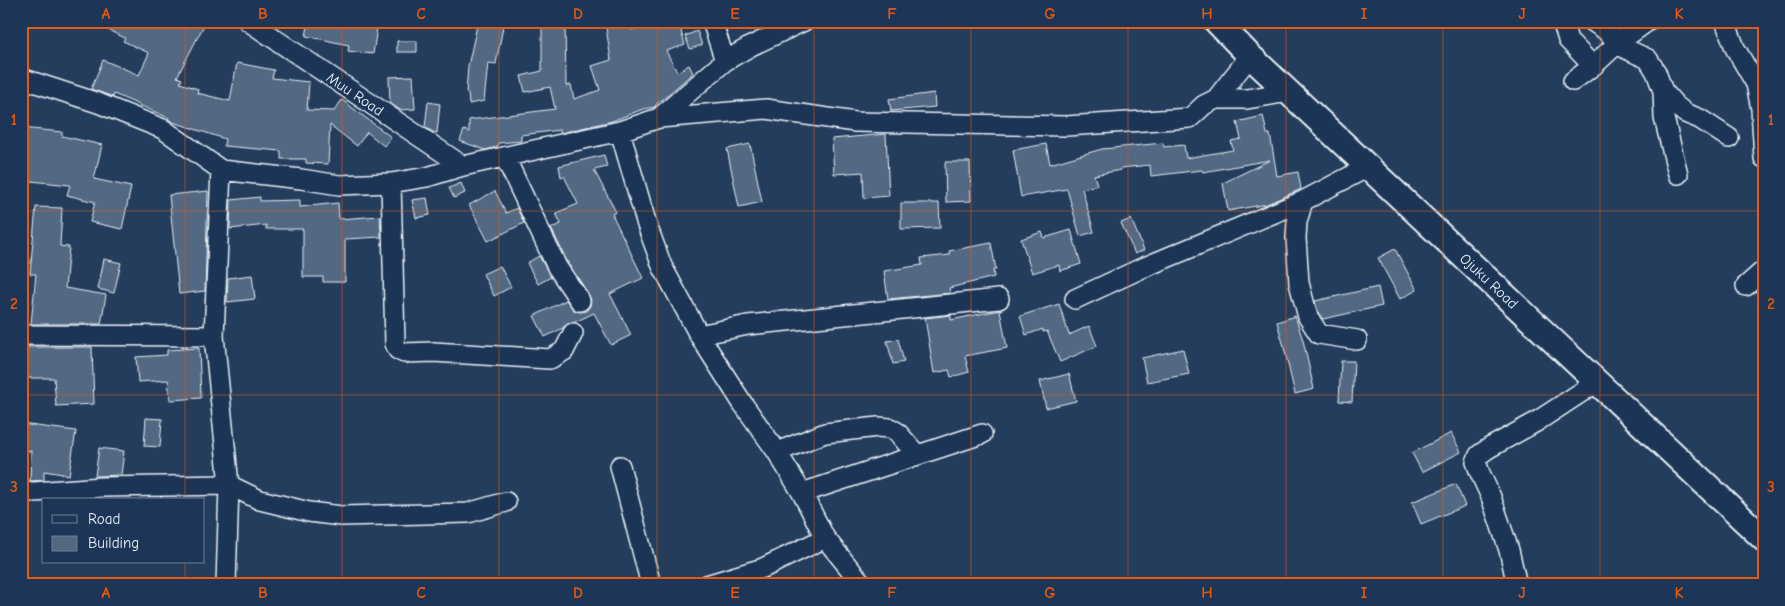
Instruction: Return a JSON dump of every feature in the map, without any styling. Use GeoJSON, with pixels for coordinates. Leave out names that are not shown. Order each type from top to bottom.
{"type":"FeatureCollection","features":[{"type":"Feature","properties":{"kind":"main road","name":"Ojuku Road"},"geometry":{"type":"LineString","coordinates":[[1216,21],[1250,56],[1764,539]]}},
{"type":"Feature","properties":{"kind":"street","name":"Muu Road"},"geometry":{"type":"LineString","coordinates":[[248,21],[463,166]]}},
{"type":"Feature","properties":{"kind":"street"},"geometry":{"type":"LineString","coordinates":[[712,21],[725,61]]}},
{"type":"Feature","properties":{"kind":"street"},"geometry":{"type":"LineString","coordinates":[[659,118],[725,61],[751,46],[804,21]]}},
{"type":"Feature","properties":{"kind":"street"},"geometry":{"type":"LineString","coordinates":[[1562,21],[1568,40],[1593,66]]}},
{"type":"Feature","properties":{"kind":"street"},"geometry":{"type":"LineString","coordinates":[[1592,21],[1626,49],[1648,59],[1664,91],[1675,105],[1685,113],[1700,119],[1728,138]]}},
{"type":"Feature","properties":{"kind":"street"},"geometry":{"type":"LineString","coordinates":[[1573,81],[1593,66],[1618,42],[1648,21]]}},
{"type":"Feature","properties":{"kind":"street"},"geometry":{"type":"LineString","coordinates":[[1725,21],[1734,48],[1756,84],[1761,109],[1764,158]]}},
{"type":"Feature","properties":{"kind":"street"},"geometry":{"type":"LineString","coordinates":[[21,78],[98,103],[163,129],[221,170],[301,178],[339,185],[391,183],[427,177],[463,166],[620,131],[659,118],[766,109],[855,122],[1066,126],[1190,118],[1204,105],[1216,99],[1250,56]]}},
{"type":"Feature","properties":{"kind":"street"},"geometry":{"type":"LineString","coordinates":[[1664,91],[1664,118],[1678,174]]}},
{"type":"Feature","properties":{"kind":"street"},"geometry":{"type":"LineString","coordinates":[[1216,99],[1247,100],[1289,92]]}},
{"type":"Feature","properties":{"kind":"street"},"geometry":{"type":"LineString","coordinates":[[620,131],[647,224],[662,266],[700,335],[802,493],[825,538],[863,585]]}},
{"type":"Feature","properties":{"kind":"street"},"geometry":{"type":"LineString","coordinates":[[505,157],[557,267],[580,301]]}},
{"type":"Feature","properties":{"kind":"street"},"geometry":{"type":"LineString","coordinates":[[1075,299],[1140,269],[1303,201],[1368,167]]}},
{"type":"Feature","properties":{"kind":"street"},"geometry":{"type":"LineString","coordinates":[[221,170],[214,336],[228,485],[226,585]]}},
{"type":"Feature","properties":{"kind":"street"},"geometry":{"type":"LineString","coordinates":[[391,183],[395,344],[398,350],[404,353],[433,352],[550,359],[564,351],[573,333]]}},
{"type":"Feature","properties":{"kind":"street"},"geometry":{"type":"LineString","coordinates":[[1303,201],[1297,222],[1296,257],[1299,283],[1308,317],[1320,334],[1357,340]]}},
{"type":"Feature","properties":{"kind":"street"},"geometry":{"type":"LineString","coordinates":[[1746,286],[1764,270]]}},
{"type":"Feature","properties":{"kind":"street"},"geometry":{"type":"LineString","coordinates":[[700,335],[748,325],[999,299]]}},
{"type":"Feature","properties":{"kind":"street"},"geometry":{"type":"LineString","coordinates":[[21,336],[214,336]]}},
{"type":"Feature","properties":{"kind":"street"},"geometry":{"type":"LineString","coordinates":[[1517,585],[1509,550],[1491,497],[1476,462],[1480,455],[1489,448],[1536,422],[1597,382]]}},
{"type":"Feature","properties":{"kind":"street"},"geometry":{"type":"LineString","coordinates":[[777,452],[825,432],[878,427],[890,428],[897,432],[917,455]]}},
{"type":"Feature","properties":{"kind":"street"},"geometry":{"type":"LineString","coordinates":[[802,493],[982,434]]}},
{"type":"Feature","properties":{"kind":"street"},"geometry":{"type":"LineString","coordinates":[[620,466],[651,585]]}},
{"type":"Feature","properties":{"kind":"street"},"geometry":{"type":"LineString","coordinates":[[21,492],[102,487],[228,485],[260,500],[309,512],[341,516],[468,512],[506,502]]}},
{"type":"Feature","properties":{"kind":"street"},"geometry":{"type":"LineString","coordinates":[[706,585],[764,576],[825,538]]}},
{"type":"Feature","properties":{"kind":"building"},"geometry":{"type":"Polygon","coordinates":[[[89,21],[197,21],[204,25],[177,77],[182,79],[180,83],[198,89],[197,93],[230,101],[237,63],[274,70],[272,78],[309,82],[307,110],[334,111],[342,100],[391,137],[384,146],[367,132],[357,146],[330,125],[328,164],[306,163],[306,159],[281,159],[281,151],[224,146],[225,139],[173,122],[169,118],[114,94],[113,97],[91,89],[103,60],[139,75],[149,53],[123,41],[125,38],[89,21]]]}},
{"type":"Feature","properties":{"kind":"building"},"geometry":{"type":"Polygon","coordinates":[[[309,21],[378,21],[373,54],[348,51],[349,45],[306,36],[309,21]]]}},
{"type":"Feature","properties":{"kind":"building"},"geometry":{"type":"Polygon","coordinates":[[[478,21],[504,21],[496,64],[488,63],[484,101],[469,104],[468,93],[466,93],[468,66],[478,21]]]}},
{"type":"Feature","properties":{"kind":"building"},"geometry":{"type":"Polygon","coordinates":[[[544,21],[565,21],[566,86],[571,85],[574,99],[600,90],[592,66],[611,60],[605,21],[630,21],[631,30],[661,21],[678,21],[685,45],[666,51],[677,72],[689,65],[693,73],[657,103],[655,107],[643,109],[612,121],[560,133],[560,130],[521,135],[521,141],[498,143],[497,147],[485,150],[460,141],[464,130],[469,132],[469,120],[555,109],[550,87],[525,92],[521,76],[542,71],[542,23],[544,21]]]}},
{"type":"Feature","properties":{"kind":"building"},"geometry":{"type":"Polygon","coordinates":[[[697,31],[702,45],[690,49],[685,36],[697,31]]]}},
{"type":"Feature","properties":{"kind":"building"},"geometry":{"type":"Polygon","coordinates":[[[397,41],[417,41],[417,52],[397,52],[397,41]]]}},
{"type":"Feature","properties":{"kind":"building"},"geometry":{"type":"Polygon","coordinates":[[[413,76],[415,109],[400,110],[390,103],[389,77],[413,76]]]}},
{"type":"Feature","properties":{"kind":"building"},"geometry":{"type":"Polygon","coordinates":[[[934,93],[935,107],[891,111],[889,99],[934,93]]]}},
{"type":"Feature","properties":{"kind":"building"},"geometry":{"type":"Polygon","coordinates":[[[428,102],[440,104],[437,133],[425,127],[428,102]]]}},
{"type":"Feature","properties":{"kind":"building"},"geometry":{"type":"Polygon","coordinates":[[[1263,116],[1267,134],[1270,134],[1277,176],[1298,172],[1301,189],[1267,204],[1228,211],[1223,183],[1270,160],[1203,172],[1202,170],[1151,176],[1150,165],[1121,168],[1121,170],[1094,175],[1097,185],[1082,189],[1094,232],[1080,236],[1067,189],[1021,197],[1013,150],[1046,144],[1050,164],[1102,149],[1163,143],[1164,147],[1184,145],[1186,158],[1233,150],[1231,141],[1241,139],[1237,122],[1263,116]]]}},
{"type":"Feature","properties":{"kind":"building"},"geometry":{"type":"Polygon","coordinates":[[[21,128],[62,132],[62,136],[102,145],[94,179],[131,187],[122,229],[90,222],[95,202],[67,195],[70,185],[21,180],[21,128]]]}},
{"type":"Feature","properties":{"kind":"building"},"geometry":{"type":"Polygon","coordinates":[[[886,134],[889,196],[864,198],[863,172],[834,174],[832,139],[886,134]]]}},
{"type":"Feature","properties":{"kind":"building"},"geometry":{"type":"Polygon","coordinates":[[[750,144],[762,202],[739,207],[727,149],[750,144]]]}},
{"type":"Feature","properties":{"kind":"building"},"geometry":{"type":"Polygon","coordinates":[[[604,155],[607,167],[594,170],[616,212],[612,214],[643,278],[610,294],[631,335],[611,345],[594,313],[575,322],[567,323],[563,328],[545,337],[534,316],[566,300],[575,311],[586,311],[591,301],[567,261],[551,228],[561,224],[556,213],[578,204],[564,176],[561,177],[559,166],[604,155]]]}},
{"type":"Feature","properties":{"kind":"building"},"geometry":{"type":"Polygon","coordinates":[[[945,162],[970,162],[971,201],[946,202],[945,162]]]}},
{"type":"Feature","properties":{"kind":"building"},"geometry":{"type":"Polygon","coordinates":[[[461,183],[465,193],[454,198],[449,188],[461,183]]]}},
{"type":"Feature","properties":{"kind":"building"},"geometry":{"type":"Polygon","coordinates":[[[208,191],[205,291],[179,294],[169,195],[208,191]]]}},
{"type":"Feature","properties":{"kind":"building"},"geometry":{"type":"Polygon","coordinates":[[[495,191],[506,213],[517,208],[524,223],[488,241],[469,205],[495,191]]]}},
{"type":"Feature","properties":{"kind":"building"},"geometry":{"type":"Polygon","coordinates":[[[260,197],[260,201],[300,200],[300,207],[338,203],[339,219],[380,216],[381,237],[345,239],[345,282],[323,282],[323,277],[303,277],[303,229],[266,229],[266,225],[230,229],[231,200],[260,197]]]}},
{"type":"Feature","properties":{"kind":"building"},"geometry":{"type":"Polygon","coordinates":[[[427,198],[430,215],[416,218],[412,200],[427,198]]]}},
{"type":"Feature","properties":{"kind":"building"},"geometry":{"type":"Polygon","coordinates":[[[901,203],[939,203],[940,228],[901,229],[901,203]]]}},
{"type":"Feature","properties":{"kind":"building"},"geometry":{"type":"Polygon","coordinates":[[[36,207],[62,208],[60,246],[69,247],[65,288],[106,295],[101,324],[31,324],[36,274],[30,274],[36,207]]]}},
{"type":"Feature","properties":{"kind":"building"},"geometry":{"type":"Polygon","coordinates":[[[1131,219],[1144,250],[1135,254],[1121,223],[1131,219]]]}},
{"type":"Feature","properties":{"kind":"building"},"geometry":{"type":"Polygon","coordinates":[[[1071,230],[1081,264],[1060,271],[1059,265],[1032,273],[1021,239],[1042,232],[1044,238],[1071,230]]]}},
{"type":"Feature","properties":{"kind":"building"},"geometry":{"type":"Polygon","coordinates":[[[991,243],[996,270],[993,270],[994,277],[949,288],[950,293],[888,299],[884,271],[922,265],[921,258],[950,255],[949,251],[991,243]]]}},
{"type":"Feature","properties":{"kind":"building"},"geometry":{"type":"Polygon","coordinates":[[[1395,249],[1417,290],[1400,299],[1378,258],[1395,249]]]}},
{"type":"Feature","properties":{"kind":"building"},"geometry":{"type":"Polygon","coordinates":[[[539,256],[551,277],[538,284],[527,263],[539,256]]]}},
{"type":"Feature","properties":{"kind":"building"},"geometry":{"type":"Polygon","coordinates":[[[104,259],[121,263],[114,293],[98,289],[104,259]]]}},
{"type":"Feature","properties":{"kind":"building"},"geometry":{"type":"Polygon","coordinates":[[[500,266],[511,287],[494,296],[483,274],[500,266]]]}},
{"type":"Feature","properties":{"kind":"building"},"geometry":{"type":"Polygon","coordinates":[[[252,275],[255,299],[227,302],[228,278],[252,275]]]}},
{"type":"Feature","properties":{"kind":"building"},"geometry":{"type":"Polygon","coordinates":[[[1378,287],[1382,306],[1323,319],[1318,312],[1315,301],[1378,287]]]}},
{"type":"Feature","properties":{"kind":"building"},"geometry":{"type":"Polygon","coordinates":[[[1059,304],[1069,335],[1089,326],[1097,346],[1060,362],[1047,331],[1043,332],[1043,329],[1026,335],[1020,316],[1059,304]]]}},
{"type":"Feature","properties":{"kind":"building"},"geometry":{"type":"Polygon","coordinates":[[[1000,310],[1007,348],[965,356],[969,372],[951,377],[949,370],[934,373],[925,318],[951,315],[951,320],[1000,310]]]}},
{"type":"Feature","properties":{"kind":"building"},"geometry":{"type":"Polygon","coordinates":[[[1295,316],[1303,340],[1314,389],[1295,394],[1277,322],[1295,316]]]}},
{"type":"Feature","properties":{"kind":"building"},"geometry":{"type":"Polygon","coordinates":[[[898,339],[904,362],[893,364],[887,341],[898,339]]]}},
{"type":"Feature","properties":{"kind":"building"},"geometry":{"type":"Polygon","coordinates":[[[27,347],[92,347],[94,404],[56,406],[54,378],[27,378],[27,347]]]}},
{"type":"Feature","properties":{"kind":"building"},"geometry":{"type":"Polygon","coordinates":[[[199,348],[201,398],[170,400],[168,380],[138,382],[136,357],[167,355],[167,350],[199,348]]]}},
{"type":"Feature","properties":{"kind":"building"},"geometry":{"type":"Polygon","coordinates":[[[1183,349],[1189,374],[1147,382],[1142,358],[1183,349]]]}},
{"type":"Feature","properties":{"kind":"building"},"geometry":{"type":"Polygon","coordinates":[[[1341,361],[1354,361],[1352,402],[1339,401],[1341,361]]]}},
{"type":"Feature","properties":{"kind":"building"},"geometry":{"type":"Polygon","coordinates":[[[1069,374],[1076,401],[1046,408],[1040,381],[1069,374]]]}},
{"type":"Feature","properties":{"kind":"building"},"geometry":{"type":"Polygon","coordinates":[[[146,418],[162,419],[160,447],[144,446],[146,418]]]}},
{"type":"Feature","properties":{"kind":"building"},"geometry":{"type":"Polygon","coordinates":[[[21,424],[76,431],[69,475],[44,471],[44,480],[30,481],[31,451],[21,450],[21,424]]]}},
{"type":"Feature","properties":{"kind":"building"},"geometry":{"type":"Polygon","coordinates":[[[1451,433],[1461,452],[1422,472],[1412,453],[1451,433]]]}},
{"type":"Feature","properties":{"kind":"building"},"geometry":{"type":"Polygon","coordinates":[[[99,448],[124,451],[121,475],[95,476],[99,448]]]}},
{"type":"Feature","properties":{"kind":"building"},"geometry":{"type":"Polygon","coordinates":[[[1456,484],[1465,506],[1421,524],[1412,502],[1456,484]]]}}]}
